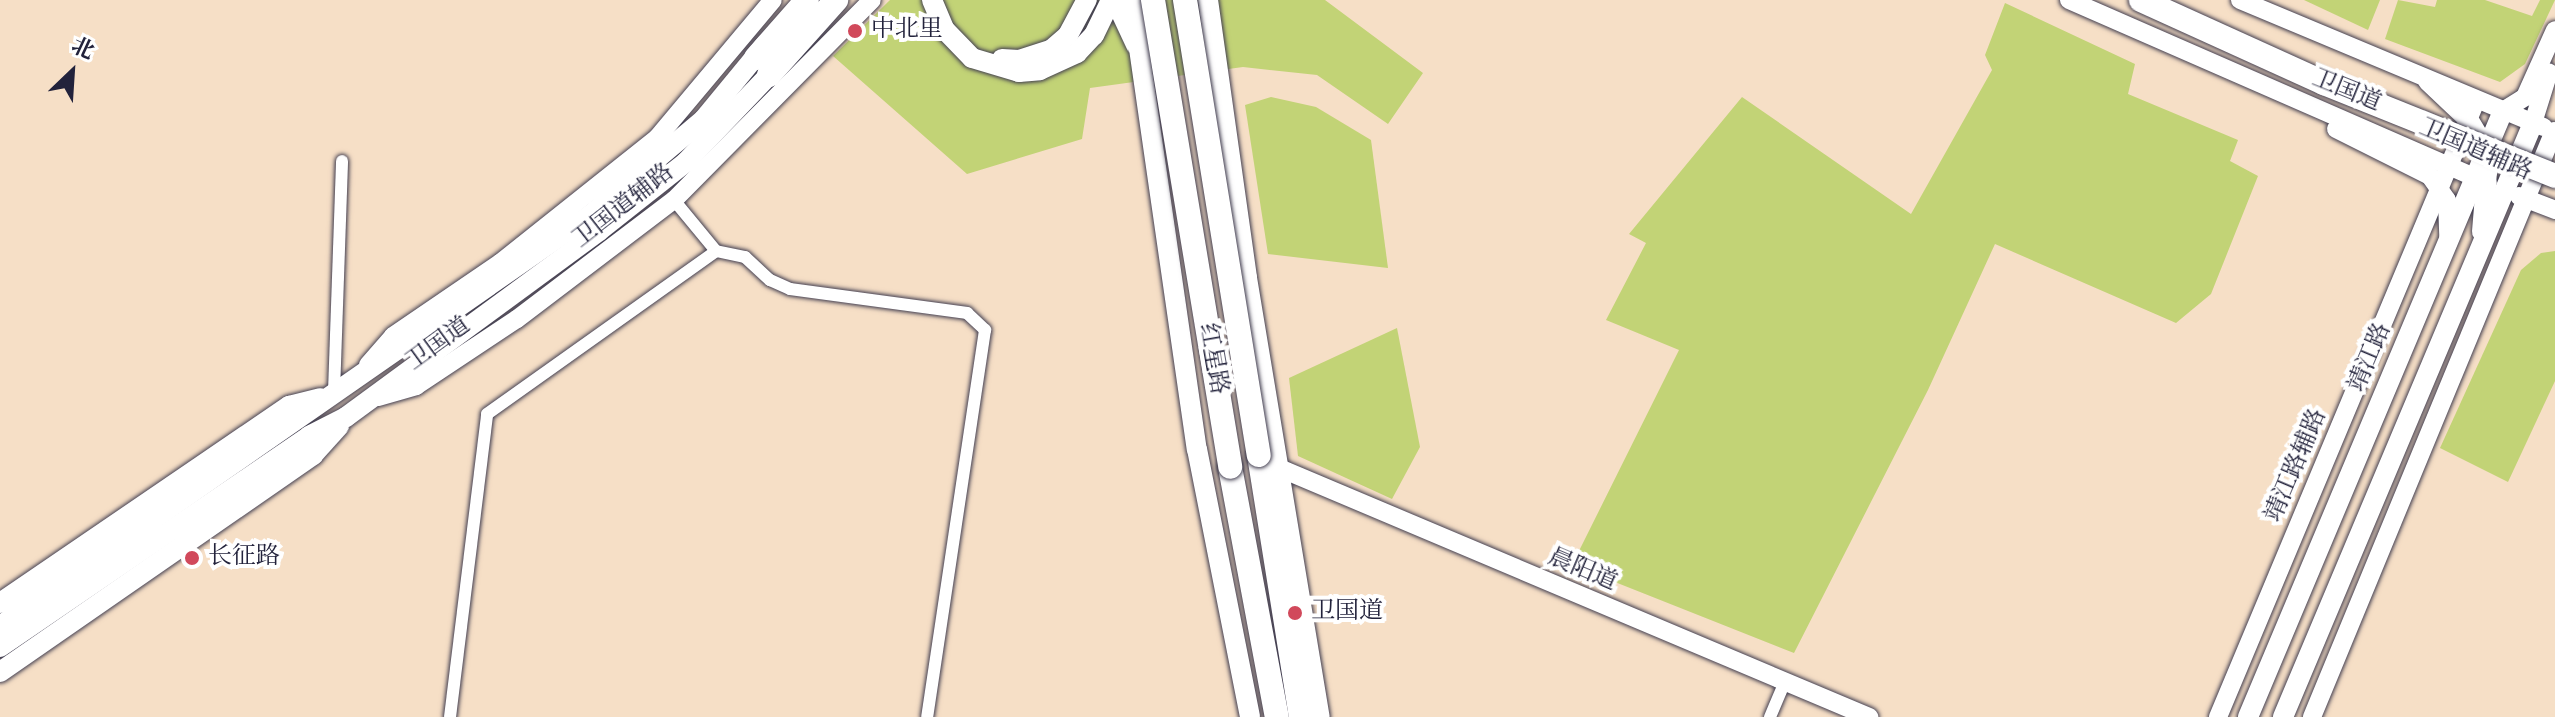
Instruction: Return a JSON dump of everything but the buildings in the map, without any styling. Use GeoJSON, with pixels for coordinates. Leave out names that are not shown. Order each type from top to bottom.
{"type":"FeatureCollection","features":[{"type":"Feature","properties":{"kind":"highway","name":"卫国道"},"geometry":{"type":"LineString","coordinates":[[763,66],[807,0]]}},
{"type":"Feature","properties":{"kind":"highway","name":"卫国道"},"geometry":{"type":"LineString","coordinates":[[763,66],[836,0]]}},
{"type":"Feature","properties":{"kind":"highway","name":"红星路"},"geometry":{"type":"LineString","coordinates":[[1153,0],[1230,467],[1224,512],[1245,549],[1277,717]]}},
{"type":"Feature","properties":{"kind":"highway","name":"红星路"},"geometry":{"type":"LineString","coordinates":[[1185,0],[1268,461],[1270,533],[1301,717]]}},
{"type":"Feature","properties":{"kind":"highway","name":"卫国道"},"geometry":{"type":"LineString","coordinates":[[2141,0],[2324,83],[2555,176]]}},
{"type":"Feature","properties":{"kind":"highway","name":"卫国道"},"geometry":{"type":"LineString","coordinates":[[2180,0],[2328,68],[2555,158]]}},
{"type":"Feature","properties":{"kind":"highway"},"geometry":{"type":"LineString","coordinates":[[1270,533],[1283,503]]}},
{"type":"Feature","properties":{"kind":"main road"},"geometry":{"type":"LineString","coordinates":[[763,66],[795,0]]}},
{"type":"Feature","properties":{"kind":"main road"},"geometry":{"type":"LineString","coordinates":[[932,0],[954,41],[991,67],[1040,70],[1087,44],[1113,0]]}},
{"type":"Feature","properties":{"kind":"main road"},"geometry":{"type":"LineString","coordinates":[[954,41],[996,59],[1037,56],[1068,35],[1087,0]]}},
{"type":"Feature","properties":{"kind":"main road"},"geometry":{"type":"LineString","coordinates":[[1132,0],[1145,105],[1202,473],[1224,512],[1250,717]]}},
{"type":"Feature","properties":{"kind":"main road"},"geometry":{"type":"LineString","coordinates":[[1208,0],[1268,461],[1283,503],[1320,717]]}},
{"type":"Feature","properties":{"kind":"main road","name":"卫国道"},"geometry":{"type":"LineString","coordinates":[[304,428],[346,417],[367,400],[402,359],[642,174],[763,66]]}},
{"type":"Feature","properties":{"kind":"main road"},"geometry":{"type":"LineString","coordinates":[[2428,81],[2472,110],[2484,156]]}},
{"type":"Feature","properties":{"kind":"main road","name":"靖江路"},"geometry":{"type":"LineString","coordinates":[[2248,717],[2447,243],[2481,180],[2484,156],[2503,111]]}},
{"type":"Feature","properties":{"kind":"main road"},"geometry":{"type":"LineString","coordinates":[[2283,717],[2507,191],[2533,123]]}},
{"type":"Feature","properties":{"kind":"main road"},"geometry":{"type":"LineString","coordinates":[[2476,263],[2481,180]]}},
{"type":"Feature","properties":{"kind":"main road","name":"卫国道"},"geometry":{"type":"LineString","coordinates":[[1,657],[304,428],[330,394],[361,373],[402,359]]}},
{"type":"Feature","properties":{"kind":"main road"},"geometry":{"type":"LineString","coordinates":[[0,603],[289,406],[330,394]]}},
{"type":"Feature","properties":{"kind":"main road"},"geometry":{"type":"LineString","coordinates":[[1,657],[313,455],[346,417]]}},
{"type":"Feature","properties":{"kind":"street","name":"卫国道辅路"},"geometry":{"type":"LineString","coordinates":[[361,373],[393,336],[500,263],[657,138],[773,0]]}},
{"type":"Feature","properties":{"kind":"street","name":"卫国道辅路"},"geometry":{"type":"LineString","coordinates":[[367,400],[416,386],[517,319],[674,200],[872,0]]}},
{"type":"Feature","properties":{"kind":"street"},"geometry":{"type":"LineString","coordinates":[[1113,0],[1138,52]]}},
{"type":"Feature","properties":{"kind":"street","name":"卫国道辅路"},"geometry":{"type":"LineString","coordinates":[[2069,0],[2555,210]]}},
{"type":"Feature","properties":{"kind":"street","name":"卫国道辅路"},"geometry":{"type":"LineString","coordinates":[[2240,0],[2428,81]]}},
{"type":"Feature","properties":{"kind":"street","name":"靖江路"},"geometry":{"type":"LineString","coordinates":[[2503,111],[2525,97],[2555,30]]}},
{"type":"Feature","properties":{"kind":"street"},"geometry":{"type":"LineString","coordinates":[[2533,123],[2555,55]]}},
{"type":"Feature","properties":{"kind":"street"},"geometry":{"type":"LineString","coordinates":[[1145,105],[1222,96]]}},
{"type":"Feature","properties":{"kind":"street"},"geometry":{"type":"LineString","coordinates":[[2307,104],[2342,133],[2408,163],[2439,186],[2450,213],[2447,243]]}},
{"type":"Feature","properties":{"kind":"street","name":"卫国道辅路"},"geometry":{"type":"LineString","coordinates":[[2472,110],[2503,111],[2554,131]]}},
{"type":"Feature","properties":{"kind":"street","name":"靖江路辅路"},"geometry":{"type":"LineString","coordinates":[[2218,717],[2472,110]]}},
{"type":"Feature","properties":{"kind":"street"},"geometry":{"type":"LineString","coordinates":[[2312,717],[2554,131]]}},
{"type":"Feature","properties":{"kind":"street"},"geometry":{"type":"LineString","coordinates":[[330,394],[342,161]]}},
{"type":"Feature","properties":{"kind":"street"},"geometry":{"type":"LineString","coordinates":[[674,200],[716,251],[745,257],[770,280],[790,289],[967,313],[985,330],[927,717]]}},
{"type":"Feature","properties":{"kind":"street"},"geometry":{"type":"LineString","coordinates":[[450,717],[487,414],[716,251]]}},
{"type":"Feature","properties":{"kind":"street","name":"晨阳道"},"geometry":{"type":"LineString","coordinates":[[1268,461],[1783,685],[1849,717]]}},
{"type":"Feature","properties":{"kind":"street","name":"晨阳道"},"geometry":{"type":"LineString","coordinates":[[1283,503],[1297,492],[1313,491],[1783,685],[1869,717]]}},
{"type":"Feature","properties":{"kind":"street"},"geometry":{"type":"LineString","coordinates":[[1770,717],[1783,685]]}},
{"type":"Feature","properties":{"kind":"green space"},"geometry":{"type":"Polygon","coordinates":[[[890,0],[1325,0],[1423,73],[1388,124],[1317,75],[1243,67],[1090,88],[1082,139],[967,174],[833,56],[890,0]]]}},
{"type":"Feature","properties":{"kind":"green space"},"geometry":{"type":"Polygon","coordinates":[[[2304,0],[2380,0],[2368,30],[2304,0]]]}},
{"type":"Feature","properties":{"kind":"green space"},"geometry":{"type":"Polygon","coordinates":[[[2398,0],[2435,7],[2437,0],[2485,0],[2532,16],[2540,0],[2555,0],[2525,64],[2500,82],[2385,39],[2398,0]]]}},
{"type":"Feature","properties":{"kind":"green space"},"geometry":{"type":"Polygon","coordinates":[[[2005,3],[2135,64],[2128,94],[2238,140],[2230,161],[2258,176],[2211,294],[2176,323],[1995,244],[1928,390],[1794,653],[1572,565],[1679,350],[1606,320],[1646,243],[1629,234],[1742,97],[1911,214],[1992,70],[1985,55],[2005,3]]]}},
{"type":"Feature","properties":{"kind":"green space"},"geometry":{"type":"Polygon","coordinates":[[[1271,97],[1316,107],[1371,140],[1388,268],[1268,254],[1245,105],[1271,97]]]}},
{"type":"Feature","properties":{"kind":"green space"},"geometry":{"type":"Polygon","coordinates":[[[2555,251],[2555,381],[2508,482],[2440,448],[2521,270],[2541,253],[2555,251]]]}},
{"type":"Feature","properties":{"kind":"green space"},"geometry":{"type":"Polygon","coordinates":[[[1397,328],[1420,447],[1392,499],[1298,456],[1289,378],[1397,328]]]}},
{"type":"Feature","properties":{"kind":"place","name":"中北里"},"geometry":{"type":"Point","coordinates":[855,31]}},
{"type":"Feature","properties":{"kind":"place","name":"长征路"},"geometry":{"type":"Point","coordinates":[192,558]}},
{"type":"Feature","properties":{"kind":"place","name":"卫国道"},"geometry":{"type":"Point","coordinates":[1295,613]}}]}
